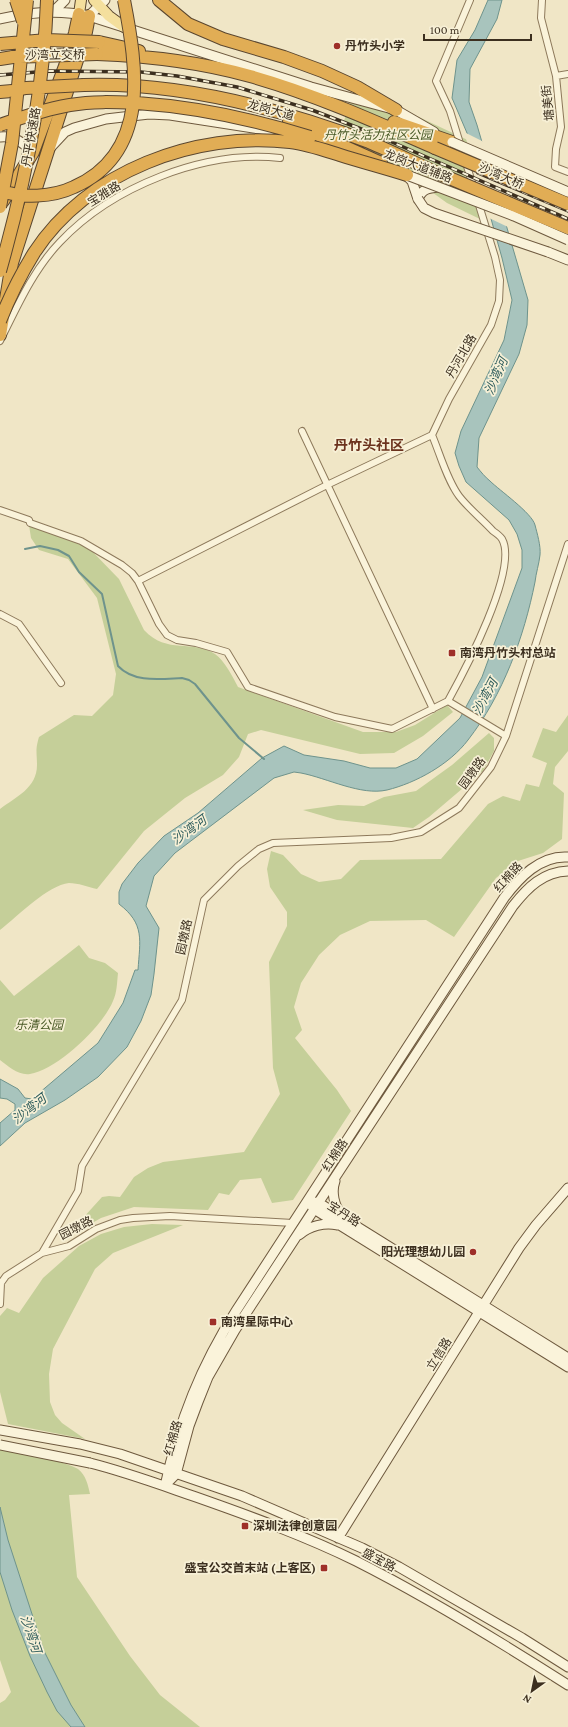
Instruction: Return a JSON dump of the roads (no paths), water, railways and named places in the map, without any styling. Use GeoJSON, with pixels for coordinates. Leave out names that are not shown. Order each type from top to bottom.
{"type":"FeatureCollection","features":[{"type":"Feature","properties":{"kind":"highway"},"geometry":{"type":"LineString","coordinates":[[16,0],[25,27]]}},
{"type":"Feature","properties":{"kind":"highway","name":"丹平快速路"},"geometry":{"type":"LineString","coordinates":[[0,206],[12,143],[27,0]]}},
{"type":"Feature","properties":{"kind":"highway","name":"丹平快速路"},"geometry":{"type":"LineString","coordinates":[[6,270],[19,196],[32,138],[40,78],[47,0]]}},
{"type":"Feature","properties":{"kind":"highway"},"geometry":{"type":"LineString","coordinates":[[0,190],[24,195],[44,195],[66,191],[84,183],[100,171],[110,161],[122,144],[129,129],[135,92],[133,60],[125,0]]}},
{"type":"Feature","properties":{"kind":"highway"},"geometry":{"type":"LineString","coordinates":[[159,0],[188,24],[222,39],[284,57],[322,71],[357,87],[396,110]]}},
{"type":"Feature","properties":{"kind":"highway"},"geometry":{"type":"LineString","coordinates":[[0,335],[6,270],[50,148],[86,32],[80,22]]}},
{"type":"Feature","properties":{"kind":"highway"},"geometry":{"type":"LineString","coordinates":[[0,206],[33,152],[80,22]]}},
{"type":"Feature","properties":{"kind":"highway"},"geometry":{"type":"LineString","coordinates":[[0,44],[47,40],[80,40],[98,48]]}},
{"type":"Feature","properties":{"kind":"highway","name":"沙湾立交桥"},"geometry":{"type":"LineString","coordinates":[[0,59],[98,48]]}},
{"type":"Feature","properties":{"kind":"highway","name":"龙岗大道"},"geometry":{"type":"LineString","coordinates":[[98,48],[141,51],[167,59],[249,76],[307,94],[341,107],[434,148]]}},
{"type":"Feature","properties":{"kind":"highway","name":"龙岗大道"},"geometry":{"type":"LineString","coordinates":[[6,91],[26,88],[84,85],[143,87],[192,93],[251,105],[296,117],[370,143],[446,177]]}},
{"type":"Feature","properties":{"kind":"highway"},"geometry":{"type":"LineString","coordinates":[[0,125],[38,112],[64,106],[109,102],[187,108],[237,116],[266,123],[310,137]]}},
{"type":"Feature","properties":{"kind":"highway"},"geometry":{"type":"LineString","coordinates":[[251,105],[407,175]]}},
{"type":"Feature","properties":{"kind":"highway"},"geometry":{"type":"LineString","coordinates":[[341,107],[366,113],[452,142]]}},
{"type":"Feature","properties":{"kind":"highway"},"geometry":{"type":"LineString","coordinates":[[0,321],[35,252],[58,223],[95,192],[114,179],[149,161],[190,148],[221,142],[269,140],[311,146],[407,175]]}},
{"type":"Feature","properties":{"kind":"highway","name":"沙湾大桥"},"geometry":{"type":"LineString","coordinates":[[434,148],[568,204]]}},
{"type":"Feature","properties":{"kind":"highway","name":"沙湾大桥"},"geometry":{"type":"LineString","coordinates":[[446,177],[568,229]]}},
{"type":"Feature","properties":{"kind":"highway"},"geometry":{"type":"LineString","coordinates":[[514,216],[568,229]]}},
{"type":"Feature","properties":{"kind":"main road"},"geometry":{"type":"LineString","coordinates":[[47,13],[57,8],[65,0]]}},
{"type":"Feature","properties":{"kind":"main road"},"geometry":{"type":"LineString","coordinates":[[80,22],[81,0]]}},
{"type":"Feature","properties":{"kind":"main road"},"geometry":{"type":"LineString","coordinates":[[125,0],[127,13],[132,21],[144,32],[311,87],[396,110],[452,142],[568,192]]}},
{"type":"Feature","properties":{"kind":"main road"},"geometry":{"type":"LineString","coordinates":[[80,22],[97,1],[124,27]]}},
{"type":"Feature","properties":{"kind":"main road"},"geometry":{"type":"LineString","coordinates":[[59,13],[71,22],[124,27],[155,36]]}},
{"type":"Feature","properties":{"kind":"main road"},"geometry":{"type":"LineString","coordinates":[[0,19],[23,14],[59,13],[80,22]]}},
{"type":"Feature","properties":{"kind":"main road","name":"龙岗大道辅路"},"geometry":{"type":"LineString","coordinates":[[50,148],[65,132],[74,128],[106,119],[149,114],[170,115],[310,137],[514,216],[568,240]]}},
{"type":"Feature","properties":{"kind":"main road"},"geometry":{"type":"LineString","coordinates":[[0,137],[7,136],[17,139],[33,152]]}},
{"type":"Feature","properties":{"kind":"main road"},"geometry":{"type":"LineString","coordinates":[[407,175],[412,181],[418,199],[424,208],[434,213],[568,260]]}},
{"type":"Feature","properties":{"kind":"main road"},"geometry":{"type":"LineString","coordinates":[[418,199],[421,193],[428,188],[438,187]]}},
{"type":"Feature","properties":{"kind":"main road","name":"红棉路"},"geometry":{"type":"LineString","coordinates":[[172,1472],[181,1422],[201,1373],[227,1326],[293,1223],[513,886],[538,864],[550,859],[568,857]]}},
{"type":"Feature","properties":{"kind":"main road","name":"红棉路"},"geometry":{"type":"LineString","coordinates":[[164,1486],[172,1472],[208,1377],[235,1330],[336,1175],[513,906],[532,883],[558,871],[568,871]]}},
{"type":"Feature","properties":{"kind":"main road"},"geometry":{"type":"LineString","coordinates":[[294,1240],[302,1233],[317,1226],[344,1223],[334,1199],[334,1183],[336,1175]]}},
{"type":"Feature","properties":{"kind":"main road","name":"立信路"},"geometry":{"type":"LineString","coordinates":[[338,1538],[518,1248],[568,1188]]}},
{"type":"Feature","properties":{"kind":"main road","name":"宝丹路"},"geometry":{"type":"LineString","coordinates":[[308,1200],[481,1308],[568,1358]]}},
{"type":"Feature","properties":{"kind":"main road","name":"宝丹路"},"geometry":{"type":"LineString","coordinates":[[481,1308],[568,1367]]}},
{"type":"Feature","properties":{"kind":"main road","name":"红棉路"},"geometry":{"type":"LineString","coordinates":[[0,1430],[93,1447],[120,1454],[172,1472]]}},
{"type":"Feature","properties":{"kind":"main road"},"geometry":{"type":"LineString","coordinates":[[0,1445],[90,1463],[164,1486]]}},
{"type":"Feature","properties":{"kind":"main road","name":"盛宝路"},"geometry":{"type":"LineString","coordinates":[[172,1472],[242,1496],[338,1538],[399,1567],[522,1638],[568,1667]]}},
{"type":"Feature","properties":{"kind":"main road","name":"盛宝路"},"geometry":{"type":"LineString","coordinates":[[164,1486],[288,1531],[356,1561],[429,1601],[568,1685]]}},
{"type":"Feature","properties":{"kind":"street","name":"丹河北路"},"geometry":{"type":"LineString","coordinates":[[432,435],[449,399],[492,325],[499,301],[500,280],[495,258],[450,111],[436,81],[470,0]]}},
{"type":"Feature","properties":{"kind":"street","name":"塘美街"},"geometry":{"type":"LineString","coordinates":[[542,0],[541,18],[556,76],[561,127],[556,150],[555,168],[568,172]]}},
{"type":"Feature","properties":{"kind":"street"},"geometry":{"type":"LineString","coordinates":[[556,76],[568,74]]}},
{"type":"Feature","properties":{"kind":"street","name":"宝雅路"},"geometry":{"type":"LineString","coordinates":[[0,341],[22,295],[59,243],[85,218],[111,201],[142,184],[181,170],[232,158],[266,156],[280,158]]}},
{"type":"Feature","properties":{"kind":"street"},"geometry":{"type":"LineString","coordinates":[[6,270],[22,281],[25,281],[35,275]]}},
{"type":"Feature","properties":{"kind":"street"},"geometry":{"type":"LineString","coordinates":[[302,431],[432,709]]}},
{"type":"Feature","properties":{"kind":"street"},"geometry":{"type":"LineString","coordinates":[[0,510],[29,520],[30,523],[81,541],[122,565],[132,573],[138,581],[158,624],[167,635],[177,640],[196,643],[227,652],[248,687],[335,717],[392,729],[448,701],[478,642],[504,573],[506,555],[502,539],[470,509],[458,495],[432,435],[327,485],[138,581]]}},
{"type":"Feature","properties":{"kind":"street","name":"园墩路"},"geometry":{"type":"LineString","coordinates":[[42,1253],[78,1191],[82,1166],[182,1000],[204,900],[243,861],[259,848],[273,843],[391,838],[421,832],[459,808],[491,767],[506,736],[568,544]]}},
{"type":"Feature","properties":{"kind":"street"},"geometry":{"type":"LineString","coordinates":[[0,614],[19,624],[61,683]]}},
{"type":"Feature","properties":{"kind":"street"},"geometry":{"type":"LineString","coordinates":[[448,701],[506,736]]}},
{"type":"Feature","properties":{"kind":"street","name":"园墩路"},"geometry":{"type":"LineString","coordinates":[[42,1253],[69,1246],[96,1229],[120,1220],[133,1218],[170,1216],[293,1223]]}},
{"type":"Feature","properties":{"kind":"street"},"geometry":{"type":"LineString","coordinates":[[0,1304],[1,1283],[6,1276],[13,1270],[42,1253]]}},
{"type":"Feature","properties":{"kind":"water","name":"沙湾河"},"geometry":{"type":"Polygon","coordinates":[[[488,0],[502,0],[497,19],[470,69],[469,102],[528,300],[527,325],[519,354],[479,438],[477,467],[486,478],[522,508],[533,520],[538,536],[540,551],[539,562],[525,624],[502,685],[480,723],[461,749],[442,765],[421,777],[398,787],[377,791],[355,789],[311,775],[294,772],[274,778],[175,853],[154,876],[146,906],[159,928],[154,974],[151,995],[141,1021],[127,1047],[98,1077],[65,1100],[25,1123],[0,1146],[0,1123],[15,1110],[15,1104],[7,1099],[0,1098],[0,1079],[18,1089],[25,1098],[32,1099],[98,1043],[123,1003],[135,970],[138,970],[140,941],[137,926],[127,911],[119,904],[119,892],[122,884],[138,863],[164,836],[198,813],[262,758],[284,746],[304,755],[344,761],[370,768],[396,768],[417,759],[460,718],[482,677],[522,568],[522,550],[517,534],[509,520],[466,482],[455,453],[461,431],[504,340],[512,300],[502,258],[467,133],[452,98],[457,60],[475,30],[488,0]]]}},
{"type":"Feature","properties":{"kind":"water","name":"沙湾河"},"geometry":{"type":"Polygon","coordinates":[[[0,1507],[8,1540],[44,1651],[71,1705],[85,1727],[71,1727],[57,1711],[30,1656],[12,1610],[0,1572],[0,1507]]]}},
{"type":"Feature","properties":{"kind":"waterway"},"geometry":{"type":"LineString","coordinates":[[25,549],[40,546],[58,550],[69,556],[79,572],[102,594],[118,666],[124,671],[139,678],[182,678],[189,680],[195,684],[239,738],[264,759]]}},
{"type":"Feature","properties":{"kind":"railway"},"geometry":{"type":"LineString","coordinates":[[0,75],[49,71],[141,72],[177,76],[237,87],[312,110],[369,132],[568,219]]}},
{"type":"Feature","properties":{"kind":"railway"},"geometry":{"type":"LineString","coordinates":[[478,173],[568,211]]}},
{"type":"Feature","properties":{"kind":"place","name":"丹竹头小学"},"geometry":{"type":"Point","coordinates":[337,46]}},
{"type":"Feature","properties":{"kind":"place","name":"南湾丹竹头村总站"},"geometry":{"type":"Point","coordinates":[452,653]}},
{"type":"Feature","properties":{"kind":"place","name":"阳光理想幼儿园"},"geometry":{"type":"Point","coordinates":[473,1252]}},
{"type":"Feature","properties":{"kind":"place","name":"南湾星际中心"},"geometry":{"type":"Point","coordinates":[213,1322]}},
{"type":"Feature","properties":{"kind":"place","name":"深圳法律创意园"},"geometry":{"type":"Point","coordinates":[245,1526]}},
{"type":"Feature","properties":{"kind":"place","name":"盛宝公交首末站 (上客区)"},"geometry":{"type":"Point","coordinates":[324,1568]}},
{"type":"Feature","properties":{"kind":"district","name":"丹竹头社区"},"geometry":{"type":"Point","coordinates":[369,445]}},
{"type":"Feature","properties":{"kind":"park label","name":"丹竹头活力社区公园"},"geometry":{"type":"Point","coordinates":[378,135]}},
{"type":"Feature","properties":{"kind":"park label","name":"乐清公园"},"geometry":{"type":"Point","coordinates":[39,1025]}}]}
